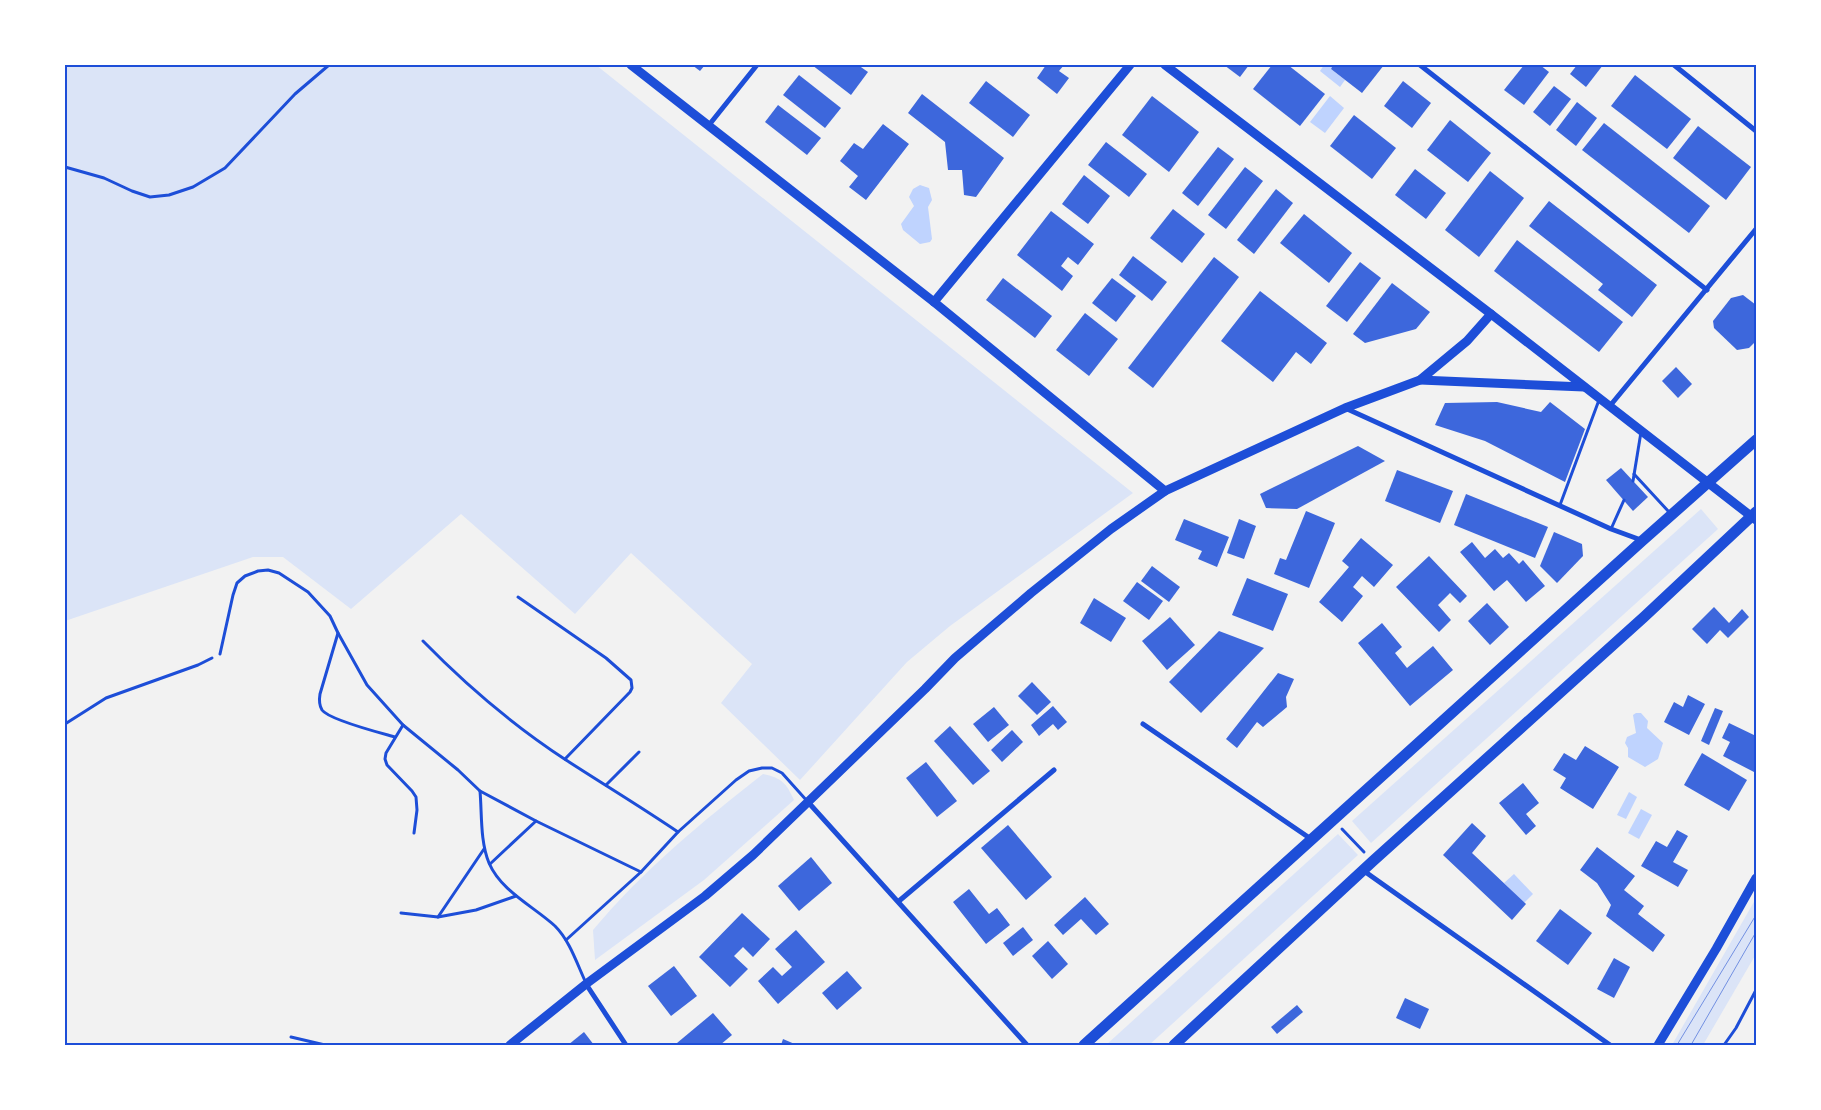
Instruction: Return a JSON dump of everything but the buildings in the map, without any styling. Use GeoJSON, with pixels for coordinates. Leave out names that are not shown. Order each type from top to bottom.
{"type":"FeatureCollection","features":[{"type":"Feature","properties":{"kind":"highway"},"geometry":{"type":"LineString","coordinates":[[1084,1045],[1642,540],[1756,440]]}},
{"type":"Feature","properties":{"kind":"highway"},"geometry":{"type":"LineString","coordinates":[[1174,1045],[1373,861],[1755,516]]}},
{"type":"Feature","properties":{"kind":"street"},"geometry":{"type":"LineString","coordinates":[[631,65],[934,302],[1165,491]]}},
{"type":"Feature","properties":{"kind":"street"},"geometry":{"type":"LineString","coordinates":[[708,125],[757,65]]}},
{"type":"Feature","properties":{"kind":"street"},"geometry":{"type":"LineString","coordinates":[[934,302],[1130,65]]}},
{"type":"Feature","properties":{"kind":"street"},"geometry":{"type":"LineString","coordinates":[[1165,65],[1491,314],[1708,483],[1755,516]]}},
{"type":"Feature","properties":{"kind":"street"},"geometry":{"type":"LineString","coordinates":[[1420,65],[1707,290]]}},
{"type":"Feature","properties":{"kind":"street"},"geometry":{"type":"LineString","coordinates":[[1674,65],[1756,131]]}},
{"type":"Feature","properties":{"kind":"street"},"geometry":{"type":"LineString","coordinates":[[1610,407],[1756,229]]}},
{"type":"Feature","properties":{"kind":"street"},"geometry":{"type":"LineString","coordinates":[[510,1045],[586,984],[705,896],[753,855],[955,658],[1031,593],[1111,529],[1165,491],[1345,408],[1420,380],[1467,341],[1491,314]]}},
{"type":"Feature","properties":{"kind":"street"},"geometry":{"type":"LineString","coordinates":[[1420,380],[1584,387]]}},
{"type":"Feature","properties":{"kind":"street"},"geometry":{"type":"LineString","coordinates":[[1345,408],[1611,528],[1642,540]]}},
{"type":"Feature","properties":{"kind":"street"},"geometry":{"type":"LineString","coordinates":[[1143,724],[1311,840]]}},
{"type":"Feature","properties":{"kind":"street"},"geometry":{"type":"LineString","coordinates":[[899,901],[1054,770]]}},
{"type":"Feature","properties":{"kind":"street"},"geometry":{"type":"LineString","coordinates":[[808,802],[1027,1045]]}},
{"type":"Feature","properties":{"kind":"street"},"geometry":{"type":"LineString","coordinates":[[1364,870],[1610,1045]]}},
{"type":"Feature","properties":{"kind":"street"},"geometry":{"type":"LineString","coordinates":[[1658,1045],[1756,878]]}},
{"type":"Feature","properties":{"kind":"street"},"geometry":{"type":"LineString","coordinates":[[586,984],[626,1045]]}},
{"type":"Feature","properties":{"kind":"lane"},"geometry":{"type":"LineString","coordinates":[[65,167],[104,178],[150,197],[169,195],[193,187],[225,168],[295,94],[329,65]]}},
{"type":"Feature","properties":{"kind":"lane"},"geometry":{"type":"LineString","coordinates":[[1560,505],[1599,398]]}},
{"type":"Feature","properties":{"kind":"lane"},"geometry":{"type":"LineString","coordinates":[[1633,481],[1641,431]]}},
{"type":"Feature","properties":{"kind":"lane"},"geometry":{"type":"LineString","coordinates":[[1634,474],[1671,515]]}},
{"type":"Feature","properties":{"kind":"lane"},"geometry":{"type":"LineString","coordinates":[[1611,528],[1624,500]]}},
{"type":"Feature","properties":{"kind":"lane"},"geometry":{"type":"LineString","coordinates":[[220,654],[237,583],[246,576],[258,571],[268,570],[279,573],[308,592],[330,616],[367,685],[403,725],[458,770],[480,791],[536,821],[641,872]]}},
{"type":"Feature","properties":{"kind":"lane"},"geometry":{"type":"LineString","coordinates":[[518,597],[606,658],[631,680],[632,688],[630,692],[565,759]]}},
{"type":"Feature","properties":{"kind":"lane"},"geometry":{"type":"LineString","coordinates":[[338,633],[320,694],[319,703],[322,710],[334,718],[395,737]]}},
{"type":"Feature","properties":{"kind":"lane"},"geometry":{"type":"LineString","coordinates":[[422,641],[464,681],[494,706],[565,759],[678,832]]}},
{"type":"Feature","properties":{"kind":"lane"},"geometry":{"type":"LineString","coordinates":[[403,725],[386,752],[385,762],[412,791],[416,798],[417,810],[414,833]]}},
{"type":"Feature","properties":{"kind":"lane"},"geometry":{"type":"LineString","coordinates":[[606,785],[639,752]]}},
{"type":"Feature","properties":{"kind":"lane"},"geometry":{"type":"LineString","coordinates":[[566,940],[641,872],[678,832],[736,780],[749,771],[772,768],[782,773],[808,802]]}},
{"type":"Feature","properties":{"kind":"lane"},"geometry":{"type":"LineString","coordinates":[[480,791],[484,849],[490,864],[504,885],[556,928],[566,940],[586,984]]}},
{"type":"Feature","properties":{"kind":"lane"},"geometry":{"type":"LineString","coordinates":[[490,864],[536,821]]}},
{"type":"Feature","properties":{"kind":"lane"},"geometry":{"type":"LineString","coordinates":[[438,917],[484,849]]}},
{"type":"Feature","properties":{"kind":"lane"},"geometry":{"type":"LineString","coordinates":[[401,912],[438,917],[476,910],[517,896]]}},
{"type":"Feature","properties":{"kind":"lane"},"geometry":{"type":"LineString","coordinates":[[291,1037],[325,1045]]}},
{"type":"Feature","properties":{"kind":"path"},"geometry":{"type":"LineString","coordinates":[[65,724],[106,698],[198,665],[220,654]]}},
{"type":"Feature","properties":{"kind":"path"},"geometry":{"type":"LineString","coordinates":[[1333,820],[1373,861]]}},
{"type":"Feature","properties":{"kind":"path"},"geometry":{"type":"LineString","coordinates":[[1724,1045],[1736,1028],[1756,990]]}},
{"type":"Feature","properties":{"kind":"shaded area"},"geometry":{"type":"Polygon","coordinates":[[[65,65],[596,65],[1133,493],[950,626],[907,662],[800,780],[721,703],[752,664],[631,553],[575,614],[461,514],[351,609],[283,557],[253,557],[65,621],[65,65]]]}},
{"type":"Feature","properties":{"kind":"shaded area"},"geometry":{"type":"Polygon","coordinates":[[[1701,509],[1718,529],[1371,843],[1352,821],[1701,509]]]}},
{"type":"Feature","properties":{"kind":"shaded area"},"geometry":{"type":"Polygon","coordinates":[[[763,774],[775,777],[783,782],[794,800],[704,880],[595,960],[593,930],[612,908],[674,848],[763,774]]]}},
{"type":"Feature","properties":{"kind":"shaded area"},"geometry":{"type":"Polygon","coordinates":[[[1338,834],[1358,855],[1149,1045],[1106,1045],[1338,834]]]}},
{"type":"Feature","properties":{"kind":"shaded area"},"geometry":{"type":"Polygon","coordinates":[[[1755,900],[1756,954],[1703,1045],[1672,1045],[1755,900]]]}},
{"type":"Feature","properties":{"kind":"water"},"geometry":{"type":"Polygon","coordinates":[[[1324,65],[1333,65],[1331,69],[1345,80],[1340,87],[1320,71],[1324,65]]]}},
{"type":"Feature","properties":{"kind":"water"},"geometry":{"type":"Polygon","coordinates":[[[1330,96],[1344,108],[1325,133],[1310,122],[1330,96]]]}},
{"type":"Feature","properties":{"kind":"water"},"geometry":{"type":"Polygon","coordinates":[[[920,185],[929,188],[932,200],[928,207],[932,239],[930,242],[920,244],[903,230],[901,224],[914,206],[909,197],[913,189],[920,185]]]}},
{"type":"Feature","properties":{"kind":"water"},"geometry":{"type":"Polygon","coordinates":[[[1641,713],[1648,721],[1647,728],[1663,743],[1658,759],[1645,767],[1628,757],[1628,748],[1625,743],[1627,737],[1636,733],[1633,715],[1641,713]]]}},
{"type":"Feature","properties":{"kind":"water"},"geometry":{"type":"Polygon","coordinates":[[[1629,792],[1637,797],[1626,819],[1617,815],[1629,792]]]}},
{"type":"Feature","properties":{"kind":"water"},"geometry":{"type":"Polygon","coordinates":[[[1641,809],[1652,815],[1639,839],[1628,833],[1641,809]]]}},
{"type":"Feature","properties":{"kind":"water"},"geometry":{"type":"Polygon","coordinates":[[[1514,874],[1533,894],[1524,903],[1504,883],[1514,874]]]}},
{"type":"Feature","properties":{"kind":"tram line"},"geometry":{"type":"LineString","coordinates":[[1677,1045],[1756,915]]}},
{"type":"Feature","properties":{"kind":"tram line"},"geometry":{"type":"LineString","coordinates":[[1691,1045],[1756,932]]}}]}
